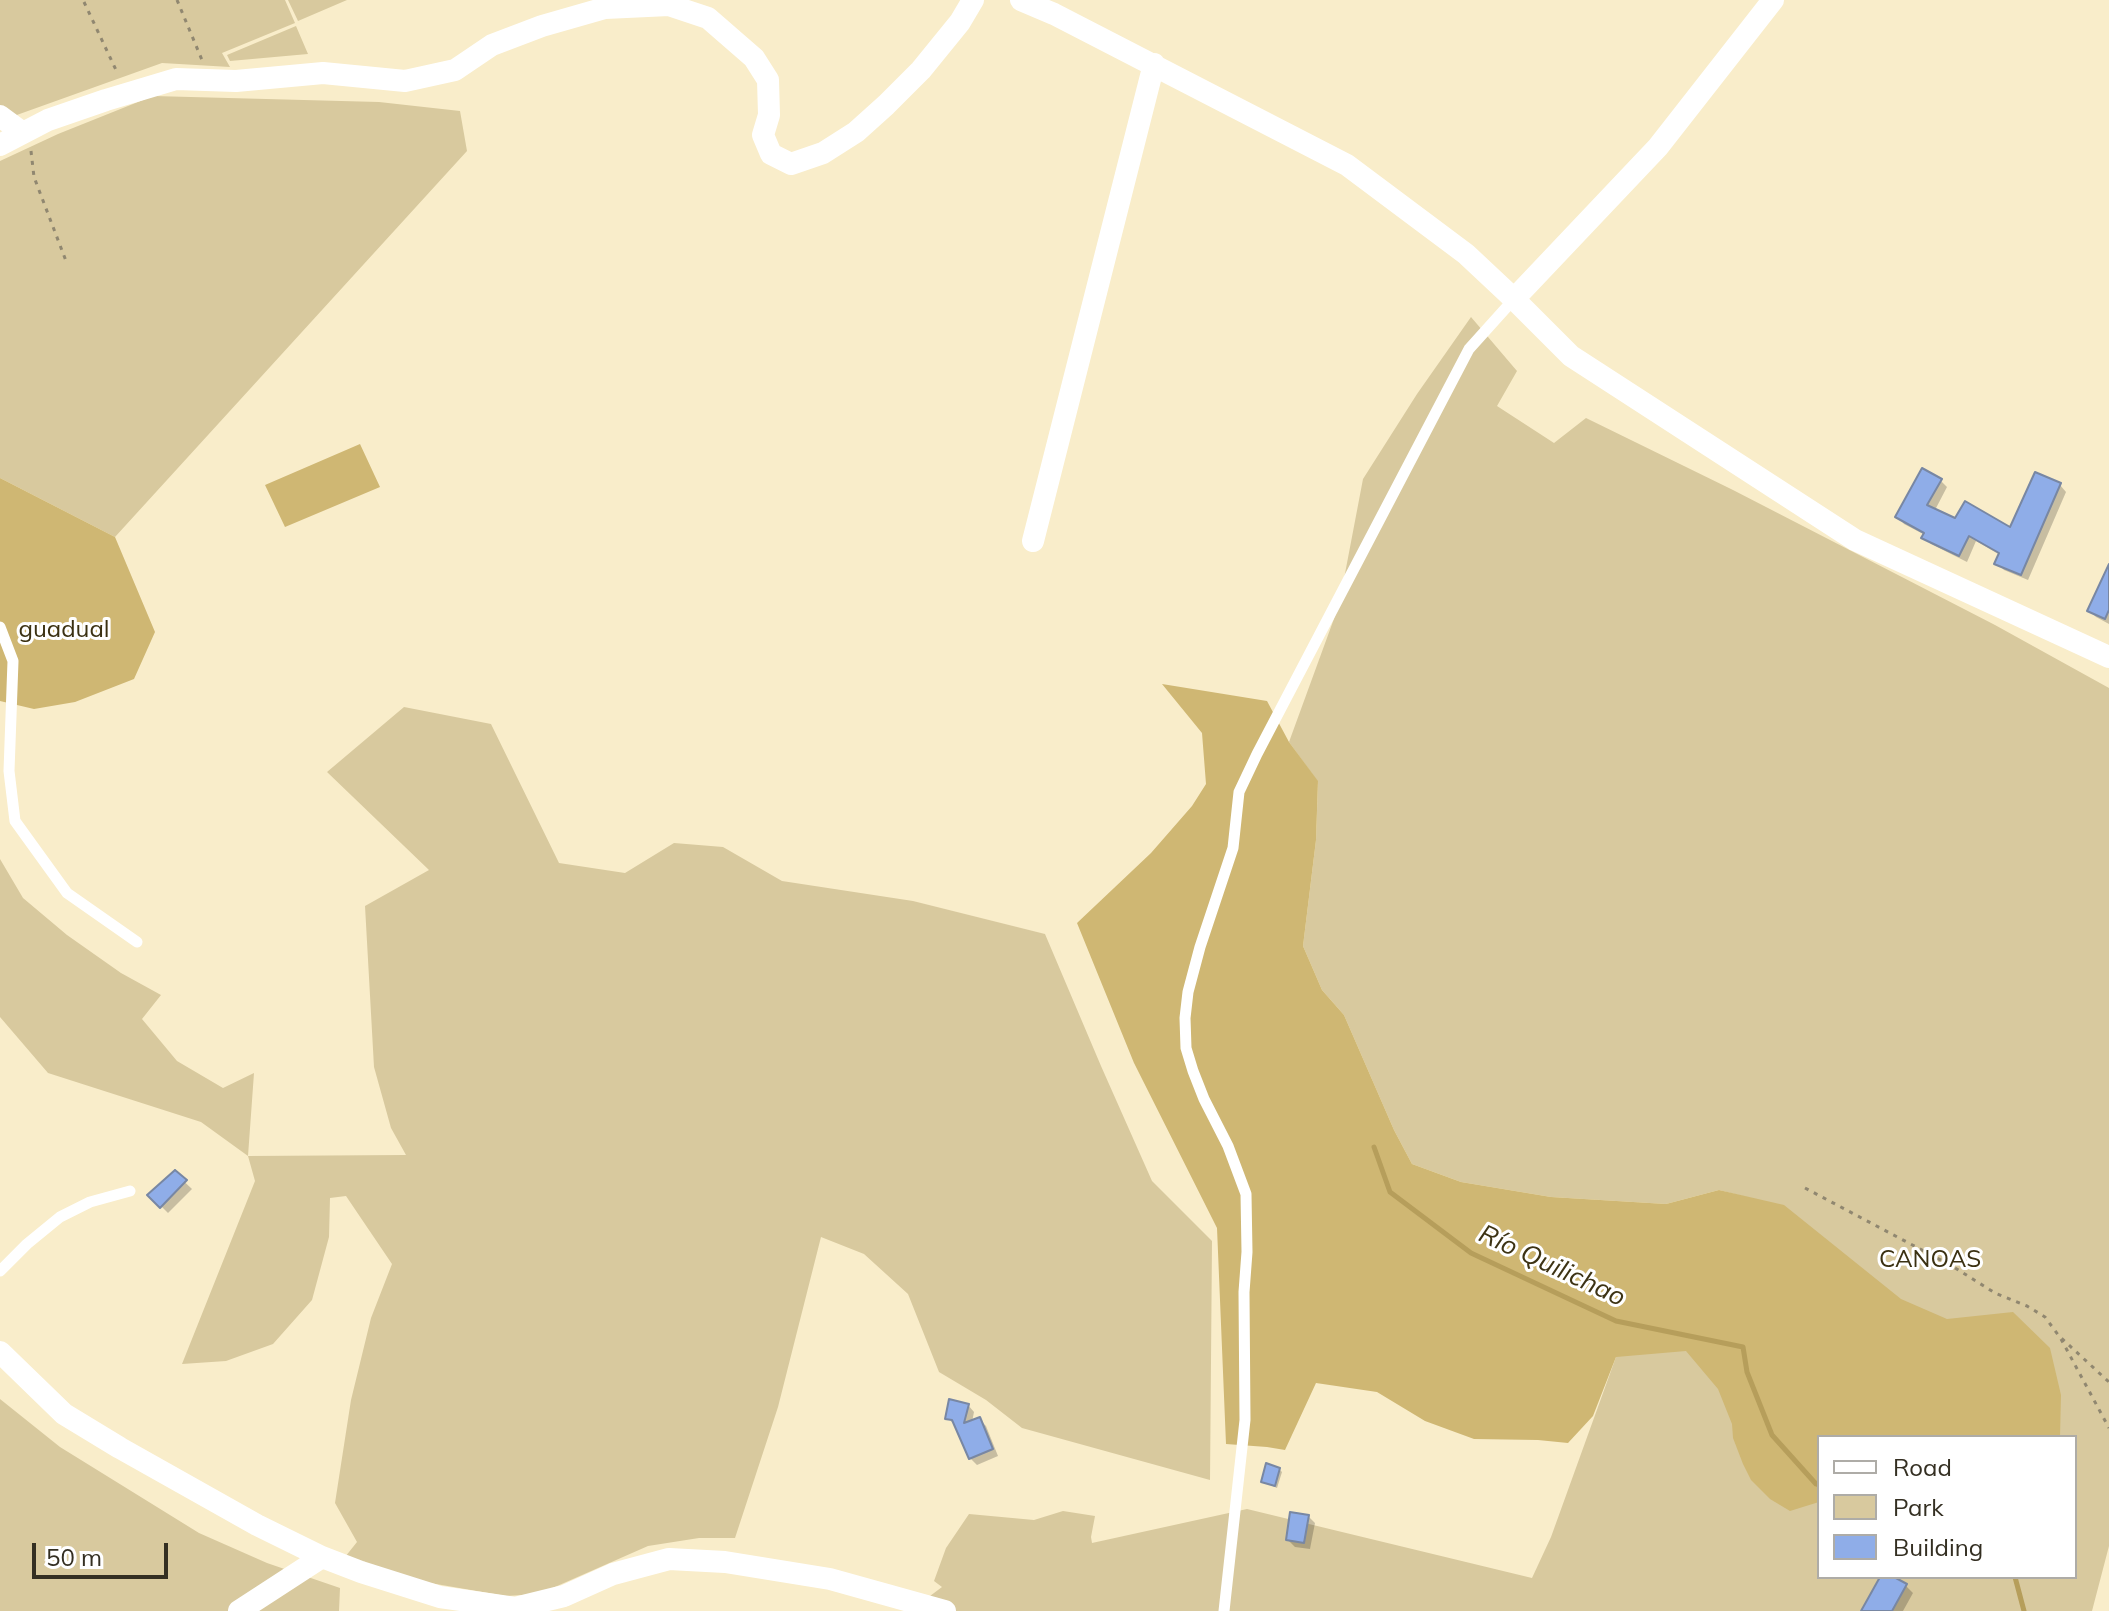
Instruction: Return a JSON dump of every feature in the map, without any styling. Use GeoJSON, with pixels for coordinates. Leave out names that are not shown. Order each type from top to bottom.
{"type":"FeatureCollection","features":[{"type":"Feature","properties":{"kind":"street"},"geometry":{"type":"LineString","coordinates":[[0,145],[48,120],[176,79],[236,81],[323,73],[405,81],[455,70],[492,45],[580,15],[605,8],[669,5],[708,18],[754,58],[768,80],[769,115],[763,135],[771,154],[791,164],[823,153],[856,132],[886,105],[921,70],[960,22],[973,0]]}},
{"type":"Feature","properties":{"kind":"street"},"geometry":{"type":"LineString","coordinates":[[1021,0],[1154,64],[1347,165],[1466,254],[1571,356],[1855,540],[2109,657]]}},
{"type":"Feature","properties":{"kind":"street"},"geometry":{"type":"LineString","coordinates":[[1514,299],[1658,147],[1773,0]]}},
{"type":"Feature","properties":{"kind":"street"},"geometry":{"type":"LineString","coordinates":[[1033,541],[1154,64]]}},
{"type":"Feature","properties":{"kind":"street"},"geometry":{"type":"LineString","coordinates":[[0,116],[23,133]]}},
{"type":"Feature","properties":{"kind":"street"},"geometry":{"type":"LineString","coordinates":[[0,1352],[64,1414],[120,1448],[243,1518],[322,1557],[437,1604],[515,1608],[564,1596],[613,1574],[669,1559],[725,1562],[830,1579],[945,1611]]}},
{"type":"Feature","properties":{"kind":"street"},"geometry":{"type":"LineString","coordinates":[[239,1611],[322,1557]]}},
{"type":"Feature","properties":{"kind":"lane"},"geometry":{"type":"LineString","coordinates":[[1224,1611],[1245,1420],[1246,1194],[1228,1146],[1204,1099],[1186,1048],[1188,992],[1233,848],[1239,792],[1469,349],[1514,299]]}},
{"type":"Feature","properties":{"kind":"lane"},"geometry":{"type":"LineString","coordinates":[[0,627],[13,661],[9,771],[15,821],[67,893],[137,942]]}},
{"type":"Feature","properties":{"kind":"lane"},"geometry":{"type":"LineString","coordinates":[[0,1271],[60,1217],[90,1202],[130,1191]]}},
{"type":"Feature","properties":{"kind":"path"},"geometry":{"type":"LineString","coordinates":[[177,0],[202,60]]}},
{"type":"Feature","properties":{"kind":"path"},"geometry":{"type":"LineString","coordinates":[[84,2],[116,70]]}},
{"type":"Feature","properties":{"kind":"path"},"geometry":{"type":"LineString","coordinates":[[23,133],[32,154],[34,177],[66,261]]}},
{"type":"Feature","properties":{"kind":"path"},"geometry":{"type":"LineString","coordinates":[[1805,1188],[1952,1266],[1995,1293],[2045,1317],[2059,1336],[2109,1428]]}},
{"type":"Feature","properties":{"kind":"path"},"geometry":{"type":"LineString","coordinates":[[2059,1336],[2109,1382]]}},
{"type":"Feature","properties":{"kind":"green space"},"geometry":{"type":"Polygon","coordinates":[[[0,0],[285,0],[295,23],[222,53],[230,67],[162,63],[0,121],[0,0]]]}},
{"type":"Feature","properties":{"kind":"green space"},"geometry":{"type":"Polygon","coordinates":[[[288,0],[347,0],[298,21],[288,0]]]}},
{"type":"Feature","properties":{"kind":"green space"},"geometry":{"type":"Polygon","coordinates":[[[296,26],[308,54],[230,61],[227,55],[296,26]]]}},
{"type":"Feature","properties":{"kind":"green space"},"geometry":{"type":"Polygon","coordinates":[[[153,96],[379,102],[460,111],[467,151],[115,537],[0,478],[0,161],[153,96]]]}},
{"type":"Feature","properties":{"kind":"green space","name":"CANOAS"},"geometry":{"type":"Polygon","coordinates":[[[1471,317],[1517,371],[1497,406],[1554,443],[1586,418],[1995,625],[2109,688],[2109,1546],[2092,1611],[910,1611],[942,1587],[934,1581],[946,1548],[969,1514],[1034,1520],[1063,1511],[1095,1516],[1092,1543],[1247,1509],[1532,1578],[1551,1537],[1616,1357],[1754,1199],[1719,1190],[1666,1204],[1551,1197],[1461,1182],[1412,1164],[1344,1015],[1322,990],[1303,946],[1316,840],[1318,782],[1289,742],[1339,605],[1363,479],[1471,317]]]}},
{"type":"Feature","properties":{"kind":"green space"},"geometry":{"type":"Polygon","coordinates":[[[360,444],[380,487],[285,527],[265,485],[360,444]]]}},
{"type":"Feature","properties":{"kind":"green space","name":"guadual"},"geometry":{"type":"Polygon","coordinates":[[[0,478],[115,537],[155,632],[134,679],[75,702],[34,709],[0,701],[0,478]]]}},
{"type":"Feature","properties":{"kind":"green space"},"geometry":{"type":"Polygon","coordinates":[[[1162,684],[1267,701],[1289,742],[1318,781],[1316,840],[1303,946],[1322,990],[1344,1015],[1412,1164],[1461,1182],[1551,1197],[1666,1204],[1719,1190],[1784,1205],[1901,1299],[1947,1319],[2013,1312],[2050,1348],[2061,1395],[2060,1435],[1817,1435],[1817,1503],[1790,1511],[1770,1499],[1751,1480],[1733,1438],[1732,1424],[1718,1389],[1686,1351],[1616,1357],[1593,1416],[1568,1443],[1474,1439],[1425,1421],[1377,1392],[1316,1383],[1285,1450],[1226,1444],[1217,1228],[1134,1063],[1077,923],[1151,853],[1192,806],[1206,784],[1202,733],[1162,684]]]}},
{"type":"Feature","properties":{"kind":"green space"},"geometry":{"type":"Polygon","coordinates":[[[404,707],[491,724],[559,863],[625,873],[674,843],[723,847],[782,881],[913,901],[1045,934],[1152,1181],[1212,1241],[1210,1480],[1022,1428],[986,1400],[939,1372],[908,1294],[864,1254],[821,1237],[778,1407],[735,1538],[699,1538],[648,1546],[539,1594],[506,1596],[430,1583],[341,1562],[357,1542],[335,1503],[351,1400],[371,1318],[392,1264],[346,1196],[330,1198],[329,1237],[312,1300],[273,1344],[226,1361],[182,1364],[255,1181],[248,1156],[406,1155],[391,1128],[374,1067],[365,906],[429,870],[327,772],[404,707]]]}},
{"type":"Feature","properties":{"kind":"green space"},"geometry":{"type":"Polygon","coordinates":[[[0,859],[23,898],[67,935],[121,973],[161,995],[142,1019],[177,1061],[223,1088],[254,1073],[248,1156],[201,1122],[48,1073],[0,1017],[0,859]]]}},
{"type":"Feature","properties":{"kind":"green space"},"geometry":{"type":"Polygon","coordinates":[[[0,1399],[60,1447],[199,1533],[267,1563],[340,1588],[339,1611],[0,1611],[0,1399]]]}},
{"type":"Feature","properties":{"kind":"building"},"geometry":{"type":"Polygon","coordinates":[[[1922,468],[1942,479],[1927,505],[1955,518],[1965,501],[2010,527],[2035,472],[2061,483],[2021,575],[1994,564],[1999,553],[1969,536],[1959,556],[1921,538],[1924,533],[1895,517],[1922,468]]]}},
{"type":"Feature","properties":{"kind":"building"},"geometry":{"type":"Polygon","coordinates":[[[2109,564],[2109,610],[2105,619],[2087,611],[2109,564]]]}},
{"type":"Feature","properties":{"kind":"building"},"geometry":{"type":"Polygon","coordinates":[[[175,1170],[187,1180],[160,1208],[147,1195],[175,1170]]]}},
{"type":"Feature","properties":{"kind":"building"},"geometry":{"type":"Polygon","coordinates":[[[949,1399],[969,1404],[964,1423],[980,1417],[993,1449],[969,1459],[952,1420],[945,1419],[949,1399]]]}},
{"type":"Feature","properties":{"kind":"building"},"geometry":{"type":"Polygon","coordinates":[[[1266,1463],[1280,1468],[1275,1486],[1261,1482],[1266,1463]]]}},
{"type":"Feature","properties":{"kind":"building"},"geometry":{"type":"Polygon","coordinates":[[[1290,1512],[1309,1515],[1304,1543],[1286,1540],[1290,1512]]]}},
{"type":"Feature","properties":{"kind":"building"},"geometry":{"type":"Polygon","coordinates":[[[1879,1579],[1898,1579],[1907,1584],[1892,1611],[1861,1611],[1879,1579]]]}},
{"type":"Feature","properties":{"kind":"waterway","name":"Río Quilichao"},"geometry":{"type":"LineString","coordinates":[[1374,1147],[1390,1192],[1471,1253],[1616,1321],[1743,1347],[1747,1372],[1772,1435],[1817,1484]]}},
{"type":"Feature","properties":{"kind":"waterway","name":"Río Quilichao"},"geometry":{"type":"LineString","coordinates":[[2016,1579],[2024,1611]]}}]}
